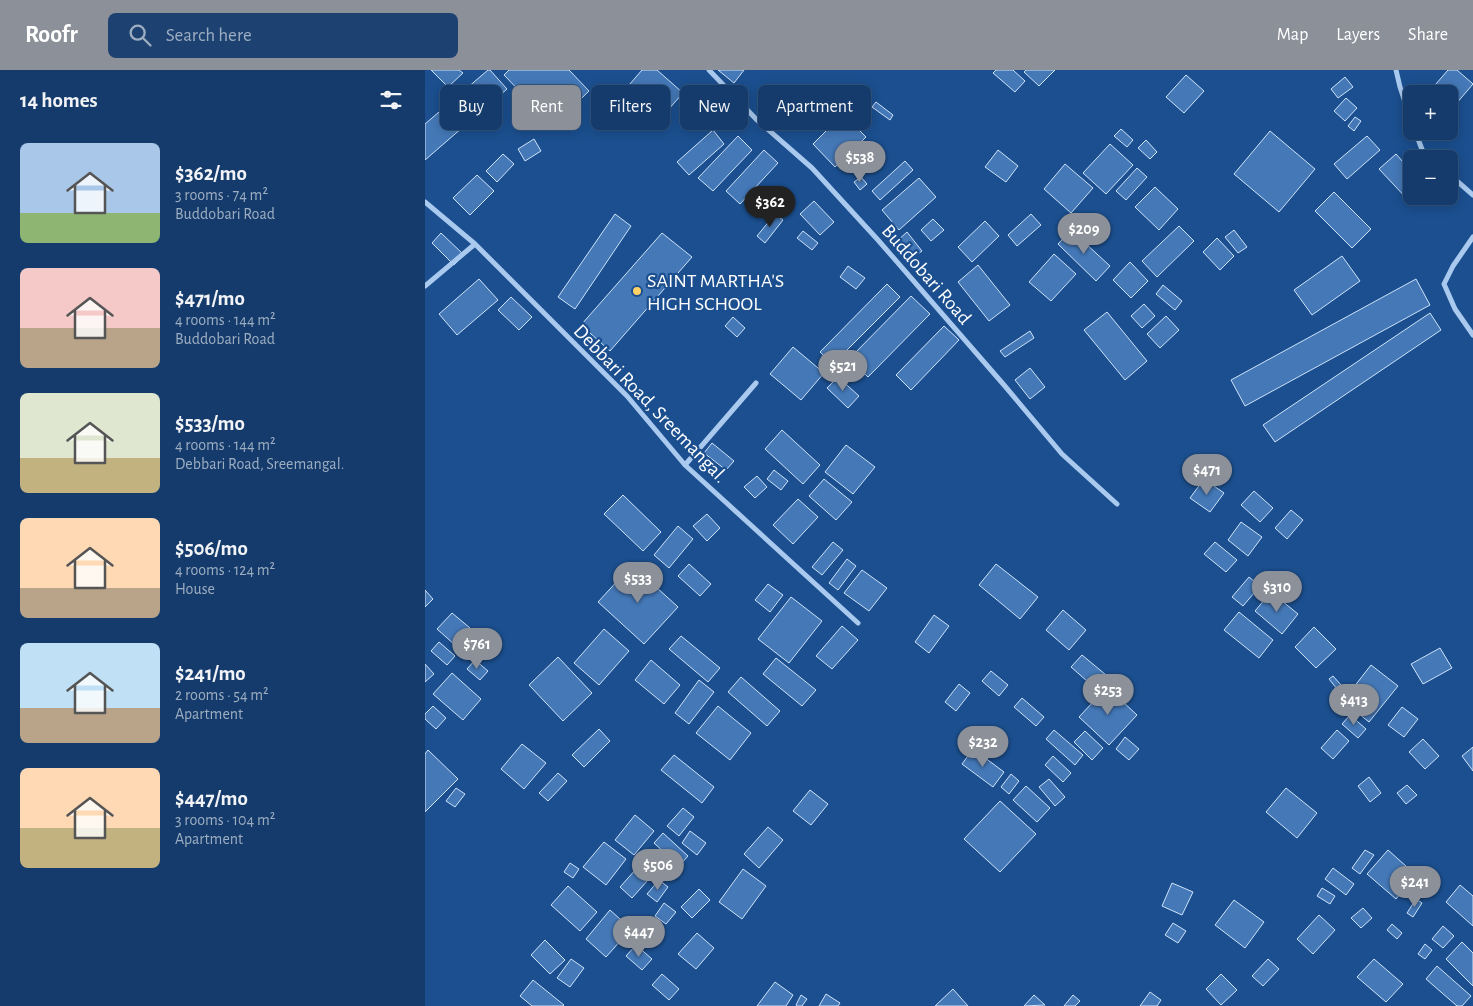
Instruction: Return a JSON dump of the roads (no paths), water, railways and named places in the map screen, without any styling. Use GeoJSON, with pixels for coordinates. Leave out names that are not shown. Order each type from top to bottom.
{"type":"FeatureCollection","features":[{"type":"Feature","properties":{"kind":"street","name":"Buddobari Road"},"geometry":{"type":"LineString","coordinates":[[709,70],[756,119],[812,168],[884,247],[1062,454],[1117,504]]}},
{"type":"Feature","properties":{"kind":"street"},"geometry":{"type":"LineString","coordinates":[[1397,70],[1403,96]]}},
{"type":"Feature","properties":{"kind":"street"},"geometry":{"type":"LineString","coordinates":[[1458,182],[1473,196]]}},
{"type":"Feature","properties":{"kind":"street","name":"Debbari Road, Sreemangal."},"geometry":{"type":"LineString","coordinates":[[425,202],[475,244],[627,396],[685,465],[858,623]]}},
{"type":"Feature","properties":{"kind":"street"},"geometry":{"type":"LineString","coordinates":[[1473,237],[1453,266],[1444,284],[1455,309],[1473,335]]}},
{"type":"Feature","properties":{"kind":"street"},"geometry":{"type":"LineString","coordinates":[[425,286],[475,244]]}},
{"type":"Feature","properties":{"kind":"street"},"geometry":{"type":"LineString","coordinates":[[685,465],[756,383]]}},
{"type":"Feature","properties":{"kind":"place","name":"SAINT MARTHA'S HIGH SCHOOL"},"geometry":{"type":"Point","coordinates":[637,291]}}]}
